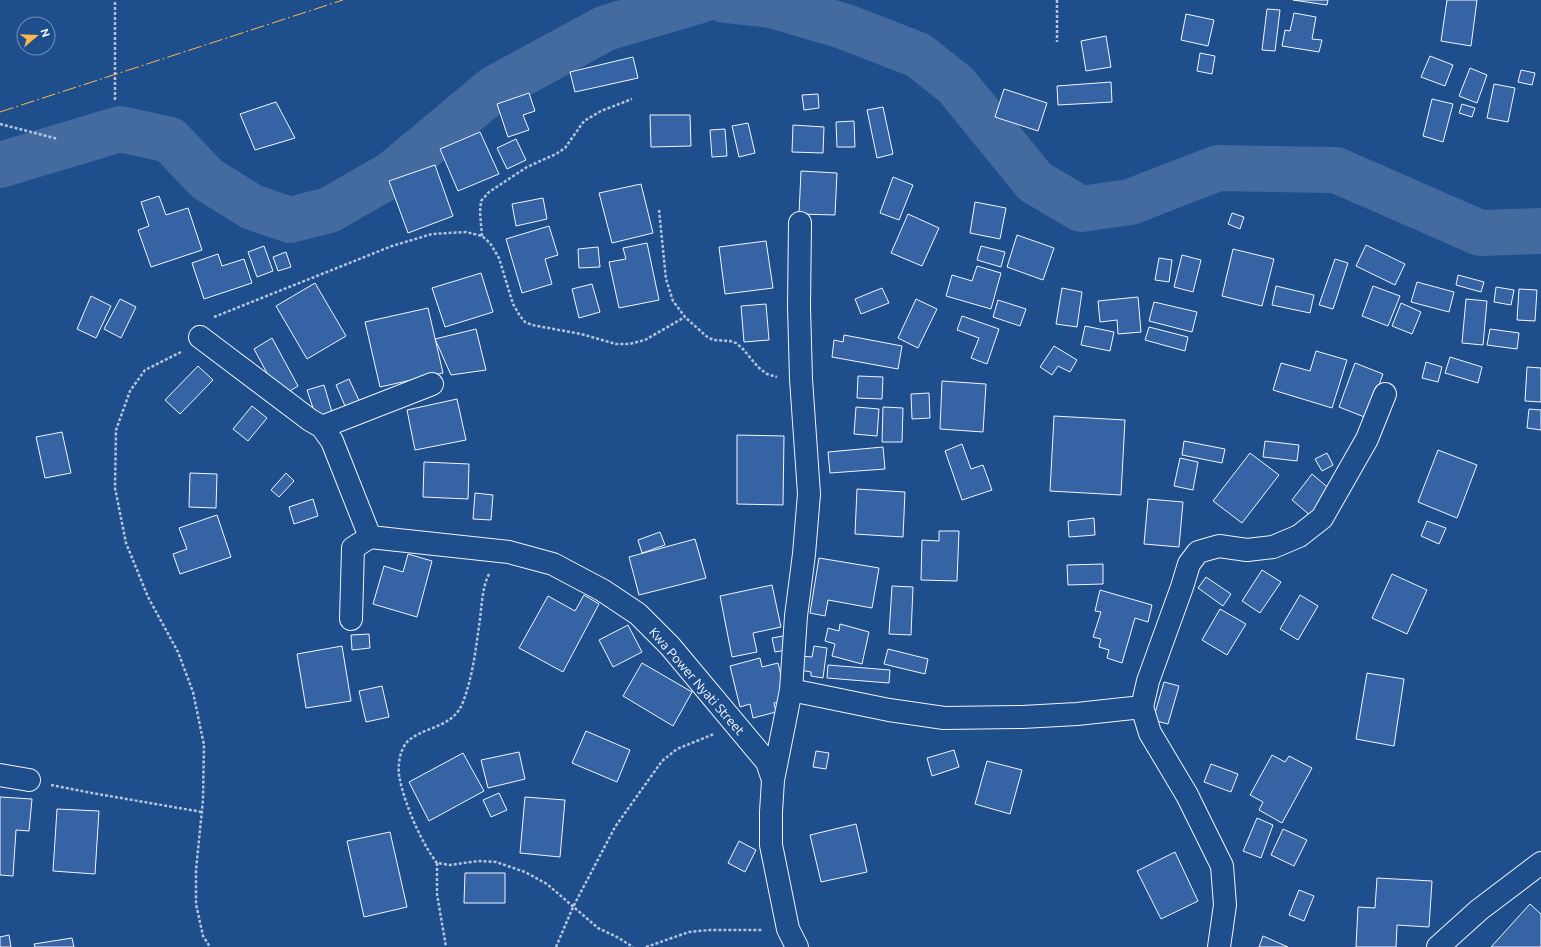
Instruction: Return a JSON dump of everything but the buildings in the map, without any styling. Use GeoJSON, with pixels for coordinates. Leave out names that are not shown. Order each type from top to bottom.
{"type":"FeatureCollection","features":[{"type":"Feature","properties":{"kind":"street"},"geometry":{"type":"LineString","coordinates":[[773,780],[791,690],[796,616],[804,554],[809,494],[801,378],[799,307],[800,223]]}},
{"type":"Feature","properties":{"kind":"street"},"geometry":{"type":"LineString","coordinates":[[200,337],[310,420],[322,427],[332,441],[370,537],[353,548],[351,619]]}},
{"type":"Feature","properties":{"kind":"street"},"geometry":{"type":"LineString","coordinates":[[322,427],[432,384]]}},
{"type":"Feature","properties":{"kind":"street"},"geometry":{"type":"LineString","coordinates":[[1219,947],[1225,905],[1222,866],[1187,795],[1150,733],[1142,707],[1148,681],[1189,564],[1198,552],[1219,546],[1247,550],[1273,548],[1299,536],[1322,518],[1367,439],[1386,394]]}},
{"type":"Feature","properties":{"kind":"street","name":"Kwa Power Nyati Street"},"geometry":{"type":"LineString","coordinates":[[370,537],[509,552],[553,564],[602,590],[638,614],[670,646],[766,762],[773,780],[771,845],[792,938]]}},
{"type":"Feature","properties":{"kind":"street"},"geometry":{"type":"LineString","coordinates":[[791,690],[889,710],[944,718],[1022,717],[1077,714],[1142,707]]}},
{"type":"Feature","properties":{"kind":"street"},"geometry":{"type":"LineString","coordinates":[[0,775],[29,780]]}},
{"type":"Feature","properties":{"kind":"street"},"geometry":{"type":"LineString","coordinates":[[1438,947],[1479,910],[1541,863]]}},
{"type":"Feature","properties":{"kind":"path"},"geometry":{"type":"LineString","coordinates":[[115,0],[115,100]]}},
{"type":"Feature","properties":{"kind":"path"},"geometry":{"type":"LineString","coordinates":[[1057,0],[1057,42]]}},
{"type":"Feature","properties":{"kind":"path"},"geometry":{"type":"LineString","coordinates":[[482,236],[480,212],[481,201],[489,192],[527,167],[566,148],[584,121],[601,111],[632,99]]}},
{"type":"Feature","properties":{"kind":"path"},"geometry":{"type":"LineString","coordinates":[[0,124],[58,140]]}},
{"type":"Feature","properties":{"kind":"path"},"geometry":{"type":"LineString","coordinates":[[659,210],[666,279],[673,300],[685,317],[706,336],[713,340],[730,340],[736,343],[758,367],[767,374],[777,378],[801,378]]}},
{"type":"Feature","properties":{"kind":"path"},"geometry":{"type":"LineString","coordinates":[[210,947],[203,936],[196,904],[196,870],[202,812],[204,745],[193,692],[178,652],[148,597],[126,543],[114,488],[116,430],[130,391],[145,370],[183,352],[200,337],[215,316],[392,246],[432,234],[466,232],[482,236],[490,243],[499,258],[513,304],[520,316],[532,325],[581,334],[616,344],[630,344],[645,340],[685,317]]}},
{"type":"Feature","properties":{"kind":"path"},"geometry":{"type":"LineString","coordinates":[[446,947],[437,894],[437,863],[428,852],[410,810],[399,779],[400,759],[407,743],[421,733],[438,727],[452,718],[462,704],[474,659],[486,580],[494,567],[509,552]]}},
{"type":"Feature","properties":{"kind":"path"},"geometry":{"type":"LineString","coordinates":[[556,947],[573,907],[615,827],[662,761],[677,749],[736,725]]}},
{"type":"Feature","properties":{"kind":"path"},"geometry":{"type":"LineString","coordinates":[[29,780],[92,793],[202,812]]}},
{"type":"Feature","properties":{"kind":"path"},"geometry":{"type":"LineString","coordinates":[[437,863],[450,865],[478,861],[496,862],[525,872],[548,884],[598,928],[633,947]]}},
{"type":"Feature","properties":{"kind":"path"},"geometry":{"type":"LineString","coordinates":[[646,947],[689,932],[792,938]]}},
{"type":"Feature","properties":{"kind":"waterway"},"geometry":{"type":"LineString","coordinates":[[0,165],[120,129],[170,140],[207,179],[252,207],[290,220],[329,210],[392,174],[495,88],[606,28],[701,0]]}},
{"type":"Feature","properties":{"kind":"waterway"},"geometry":{"type":"LineString","coordinates":[[725,0],[771,5],[843,26],[918,55],[956,85],[1035,182],[1081,209],[1130,202],[1218,168],[1336,170],[1480,233],[1541,231]]}},
{"type":"Feature","properties":{"kind":"power"},"geometry":{"type":"LineString","coordinates":[[0,112],[343,0]]}}]}
